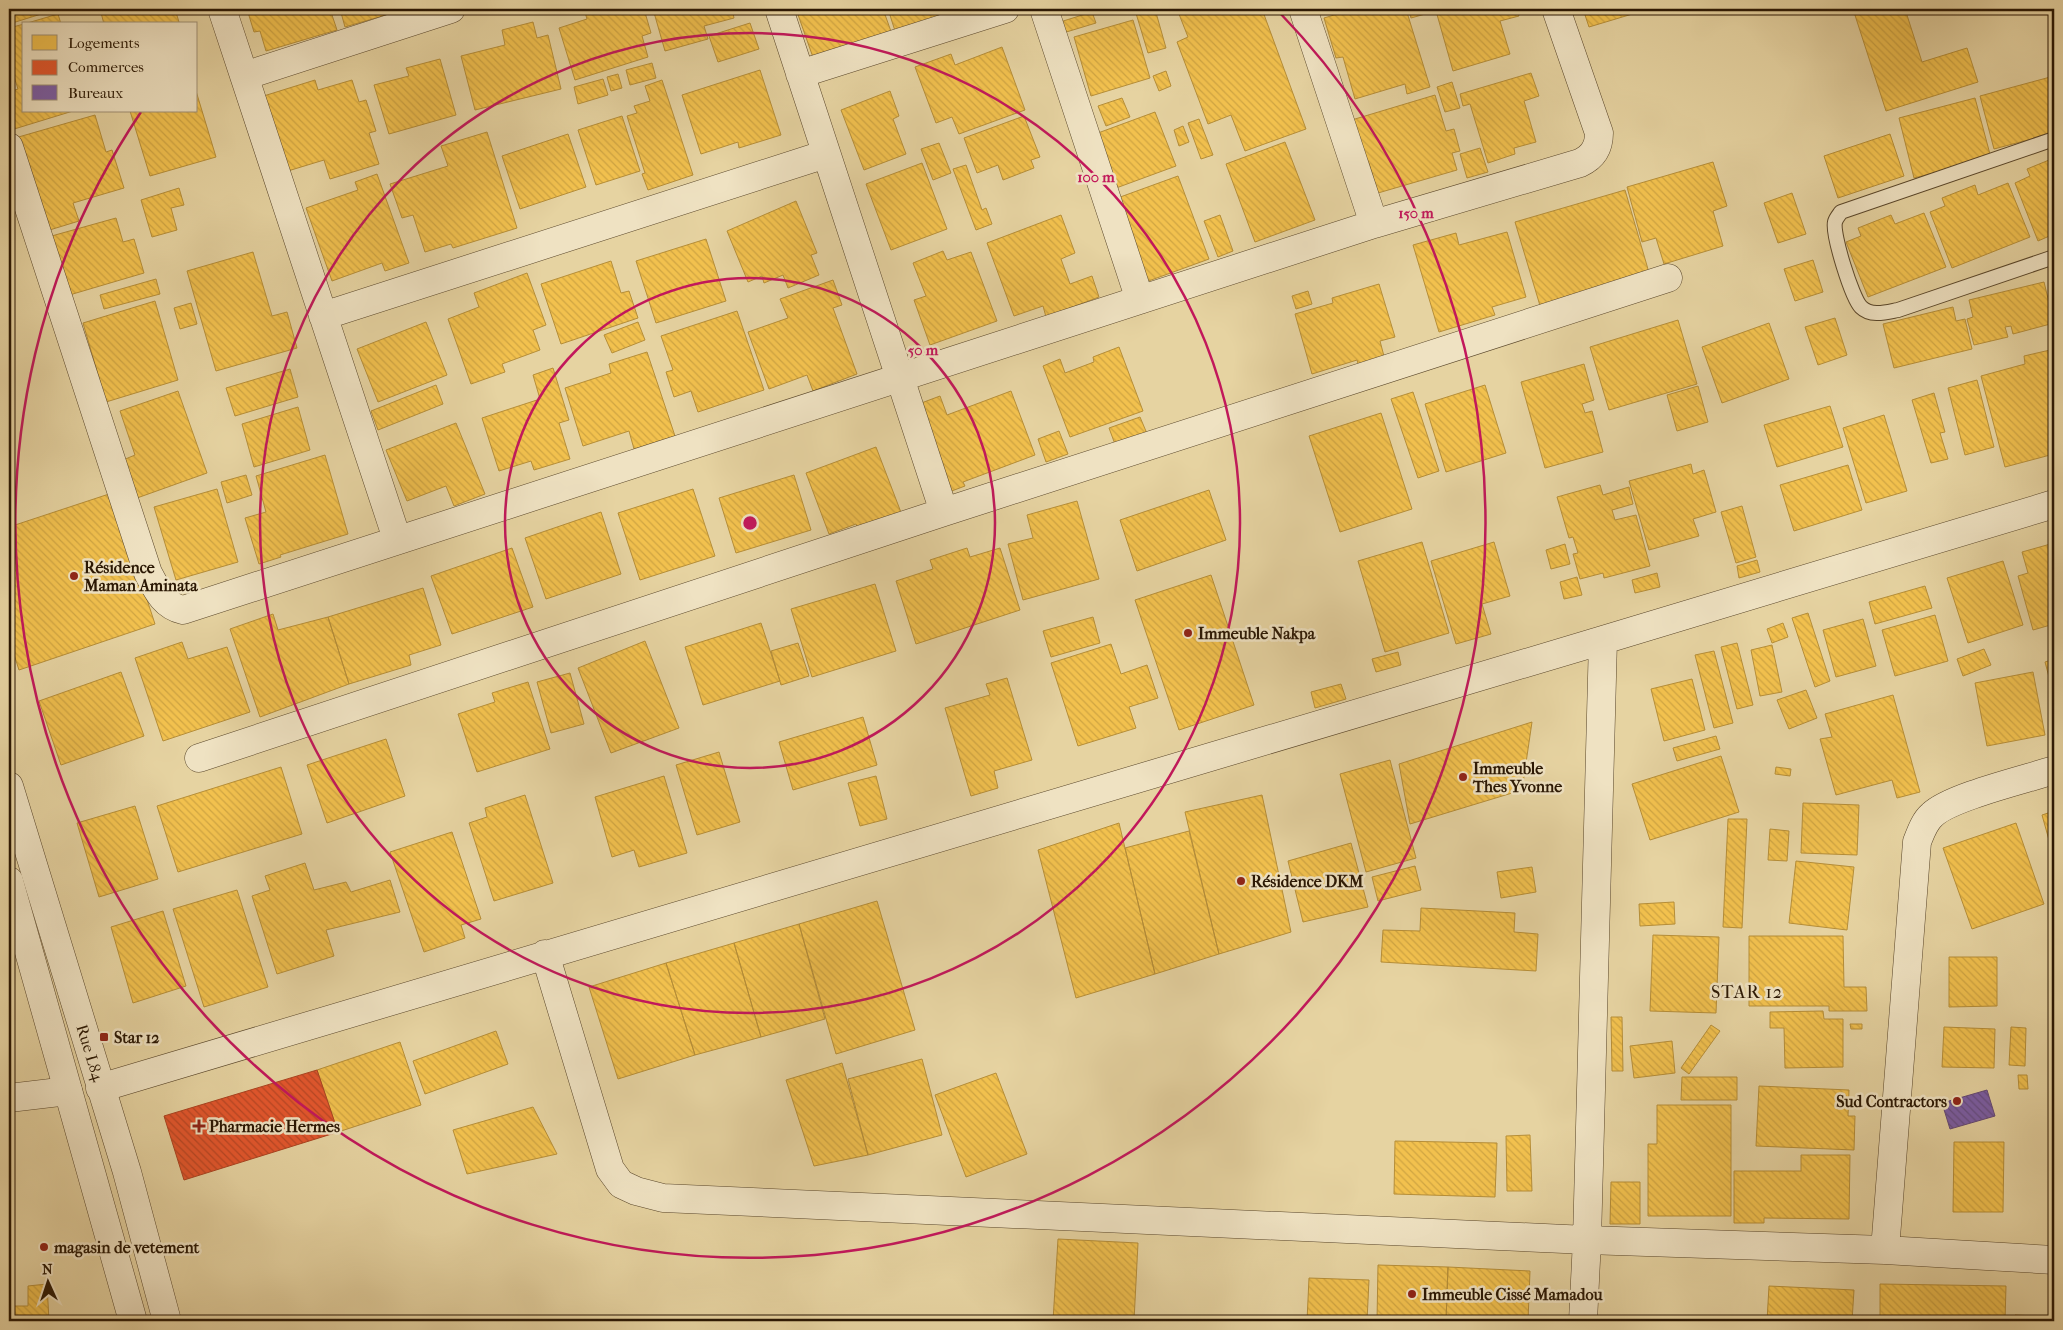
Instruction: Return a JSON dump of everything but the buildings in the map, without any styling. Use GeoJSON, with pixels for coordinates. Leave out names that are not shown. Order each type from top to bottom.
{"type":"FeatureCollection","features":[{"type":"Feature","properties":{"kind":"street"},"geometry":{"type":"LineString","coordinates":[[222,9],[397,539]]}},
{"type":"Feature","properties":{"kind":"street"},"geometry":{"type":"LineString","coordinates":[[244,76],[452,9]]}},
{"type":"Feature","properties":{"kind":"street"},"geometry":{"type":"LineString","coordinates":[[779,9],[944,512]]}},
{"type":"Feature","properties":{"kind":"street"},"geometry":{"type":"LineString","coordinates":[[800,74],[1006,9]]}},
{"type":"Feature","properties":{"kind":"street"},"geometry":{"type":"LineString","coordinates":[[1044,9],[1140,300]]}},
{"type":"Feature","properties":{"kind":"street"},"geometry":{"type":"LineString","coordinates":[[1303,9],[1374,224]]}},
{"type":"Feature","properties":{"kind":"street"},"geometry":{"type":"LineString","coordinates":[[9,147],[148,572],[159,594],[172,608],[183,610],[397,539],[1374,224],[1587,160],[1599,143],[1599,133],[1556,9]]}},
{"type":"Feature","properties":{"kind":"street"},"geometry":{"type":"LineString","coordinates":[[324,316],[826,154]]}},
{"type":"Feature","properties":{"kind":"street"},"geometry":{"type":"LineString","coordinates":[[199,758],[944,512],[1668,278]]}},
{"type":"Feature","properties":{"kind":"street"},"geometry":{"type":"LineString","coordinates":[[100,1088],[2054,504]]}},
{"type":"Feature","properties":{"kind":"street"},"geometry":{"type":"LineString","coordinates":[[1583,1321],[1587,1240],[1603,640]]}},
{"type":"Feature","properties":{"kind":"street"},"geometry":{"type":"LineString","coordinates":[[1885,1250],[1917,842],[1923,828],[1932,815],[1944,807],[2054,770]]}},
{"type":"Feature","properties":{"kind":"street","name":"Rue L84"},"geometry":{"type":"LineString","coordinates":[[9,786],[127,1172],[167,1321]]}},
{"type":"Feature","properties":{"kind":"street","name":"Rue L84"},"geometry":{"type":"LineString","coordinates":[[9,881],[133,1321]]}},
{"type":"Feature","properties":{"kind":"street"},"geometry":{"type":"LineString","coordinates":[[545,954],[610,1169],[621,1184],[636,1191],[663,1198],[1587,1240],[1885,1250],[2054,1260]]}},
{"type":"Feature","properties":{"kind":"street"},"geometry":{"type":"LineString","coordinates":[[9,1098],[68,1091]]}},
{"type":"Feature","properties":{"kind":"lane"},"geometry":{"type":"LineString","coordinates":[[2054,140],[1841,212],[1834,222],[1836,242],[1855,298],[1861,307],[1870,312],[1883,313],[1898,310],[2054,257]]}},
{"type":"Feature","properties":{"kind":"place","name":"Résidence Maman Aminata"},"geometry":{"type":"Point","coordinates":[74,576]}},
{"type":"Feature","properties":{"kind":"place","name":"Immeuble Nakpa"},"geometry":{"type":"Point","coordinates":[1188,633]}},
{"type":"Feature","properties":{"kind":"place","name":"Immeuble Thes Yvonne"},"geometry":{"type":"Point","coordinates":[1463,777]}},
{"type":"Feature","properties":{"kind":"place","name":"Résidence DKM"},"geometry":{"type":"Point","coordinates":[1241,881]}},
{"type":"Feature","properties":{"kind":"place","name":"Star 12"},"geometry":{"type":"Point","coordinates":[104,1037]}},
{"type":"Feature","properties":{"kind":"place","name":"Sud Contractors"},"geometry":{"type":"Point","coordinates":[1957,1101]}},
{"type":"Feature","properties":{"kind":"place","name":"Pharmacie Hermes"},"geometry":{"type":"Point","coordinates":[199,1126]}},
{"type":"Feature","properties":{"kind":"place","name":"magasin de vetement"},"geometry":{"type":"Point","coordinates":[44,1247]}},
{"type":"Feature","properties":{"kind":"place","name":"Immeuble Cissé Mamadou"},"geometry":{"type":"Point","coordinates":[1412,1294]}},
{"type":"Feature","properties":{"kind":"district","name":"STAR 12"},"geometry":{"type":"Point","coordinates":[1747,992]}}]}
